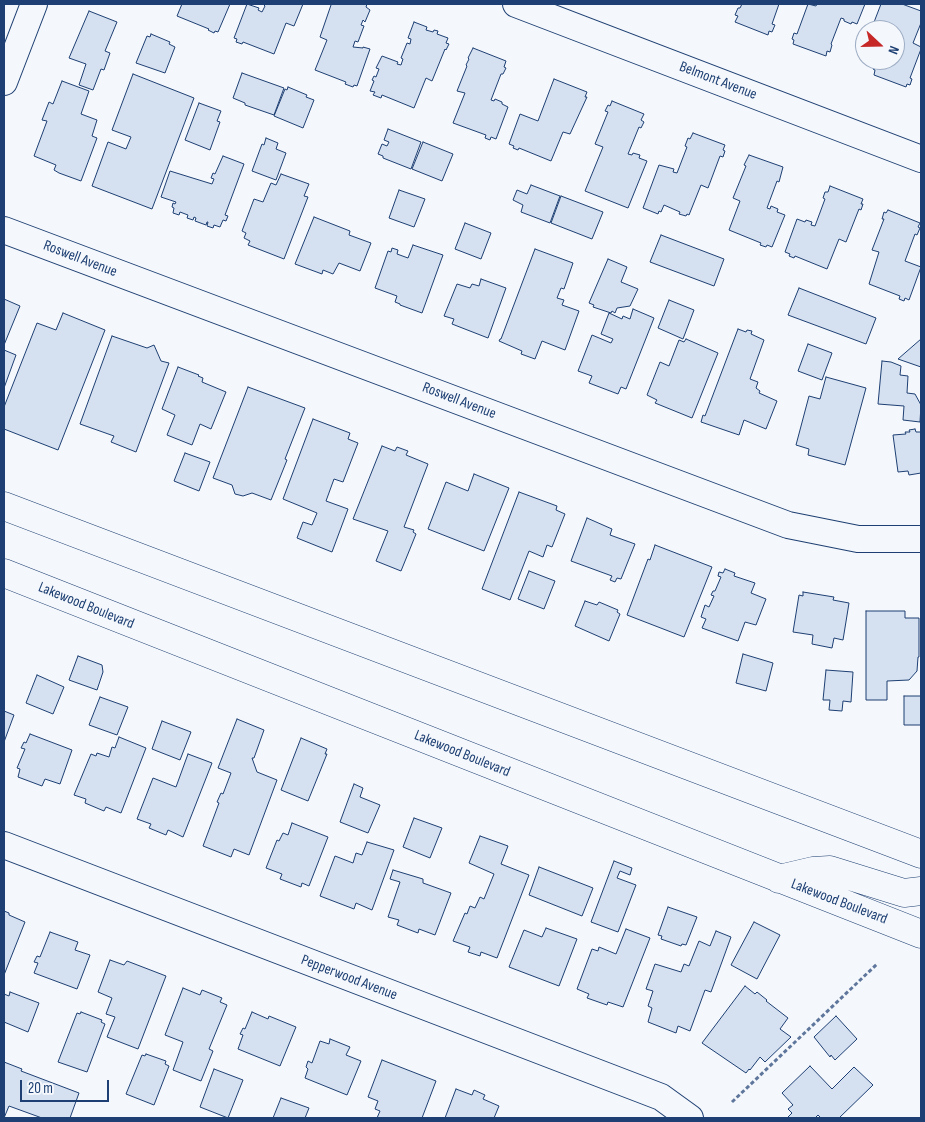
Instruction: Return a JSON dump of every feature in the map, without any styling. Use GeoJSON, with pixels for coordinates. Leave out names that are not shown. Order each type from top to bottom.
{"type":"FeatureCollection","features":[{"type":"Feature","properties":{"kind":"main road"},"geometry":{"type":"LineString","coordinates":[[4,506],[921,854]]}},
{"type":"Feature","properties":{"kind":"main road","name":"Lakewood Boulevard"},"geometry":{"type":"LineString","coordinates":[[4,573],[921,934]]}},
{"type":"Feature","properties":{"kind":"main road"},"geometry":{"type":"LineString","coordinates":[[779,879],[813,870],[830,870],[904,893],[921,891]]}},
{"type":"Feature","properties":{"kind":"street"},"geometry":{"type":"LineString","coordinates":[[4,82],[34,4]]}},
{"type":"Feature","properties":{"kind":"street","name":"Belmont Avenue"},"geometry":{"type":"LineString","coordinates":[[516,4],[921,159]]}},
{"type":"Feature","properties":{"kind":"street","name":"Roswell Avenue"},"geometry":{"type":"LineString","coordinates":[[4,230],[788,526],[858,539],[921,539]]}},
{"type":"Feature","properties":{"kind":"street","name":"Pepperwood Avenue"},"geometry":{"type":"LineString","coordinates":[[4,845],[661,1097],[690,1118]]}},
{"type":"Feature","properties":{"kind":"path"},"geometry":{"type":"LineString","coordinates":[[732,1102],[877,964]]}},
{"type":"Feature","properties":{"kind":"building"},"geometry":{"type":"Polygon","coordinates":[[[182,4],[230,4],[218,32],[215,31],[214,33],[209,29],[177,16],[182,4]]]}},
{"type":"Feature","properties":{"kind":"building"},"geometry":{"type":"Polygon","coordinates":[[[247,4],[259,8],[258,10],[262,12],[265,6],[263,4],[303,4],[294,26],[286,23],[274,54],[243,42],[242,44],[236,42],[237,39],[234,38],[247,4]]]}},
{"type":"Feature","properties":{"kind":"building"},"geometry":{"type":"Polygon","coordinates":[[[330,4],[367,4],[366,7],[370,10],[365,22],[363,20],[361,25],[364,26],[358,42],[355,41],[353,47],[370,49],[357,86],[354,85],[353,87],[345,84],[346,82],[315,70],[327,40],[320,37],[330,4]]]}},
{"type":"Feature","properties":{"kind":"building"},"geometry":{"type":"Polygon","coordinates":[[[742,4],[779,4],[772,24],[775,25],[772,32],[769,31],[768,35],[735,22],[738,16],[735,15],[742,4]]]}},
{"type":"Feature","properties":{"kind":"building"},"geometry":{"type":"Polygon","coordinates":[[[808,4],[816,6],[817,4],[865,4],[859,20],[855,20],[855,23],[852,22],[851,24],[841,18],[831,44],[830,52],[827,51],[826,56],[793,44],[794,33],[797,34],[808,4]]]}},
{"type":"Feature","properties":{"kind":"building"},"geometry":{"type":"Polygon","coordinates":[[[881,4],[902,4],[921,11],[921,23],[913,43],[921,47],[921,49],[910,78],[912,79],[910,85],[907,84],[906,87],[874,75],[875,70],[905,70],[905,20],[875,20],[881,4]]]}},
{"type":"Feature","properties":{"kind":"building"},"geometry":{"type":"Polygon","coordinates":[[[89,11],[117,22],[105,51],[110,53],[104,70],[101,69],[93,90],[79,85],[86,64],[69,58],[89,11]]]}},
{"type":"Feature","properties":{"kind":"building"},"geometry":{"type":"Polygon","coordinates":[[[414,22],[427,27],[426,30],[438,31],[437,34],[448,38],[446,43],[449,44],[445,49],[432,81],[426,78],[414,108],[382,95],[381,98],[373,95],[375,92],[370,91],[374,81],[372,80],[374,76],[376,77],[379,69],[376,68],[382,56],[401,65],[403,59],[401,58],[407,43],[410,44],[411,39],[408,38],[414,22]]]}},
{"type":"Feature","properties":{"kind":"building"},"geometry":{"type":"Polygon","coordinates":[[[151,34],[170,42],[169,44],[175,47],[165,73],[136,63],[147,36],[150,37],[151,34]]]}},
{"type":"Feature","properties":{"kind":"building"},"geometry":{"type":"Polygon","coordinates":[[[473,48],[506,61],[504,67],[506,68],[503,74],[501,74],[491,100],[494,101],[495,99],[508,107],[496,139],[491,137],[490,140],[485,138],[486,135],[453,123],[465,93],[457,91],[473,48]]]}},
{"type":"Feature","properties":{"kind":"building"},"geometry":{"type":"Polygon","coordinates":[[[242,73],[284,88],[274,115],[245,105],[245,103],[233,98],[242,73]]]}},
{"type":"Feature","properties":{"kind":"building"},"geometry":{"type":"Polygon","coordinates":[[[133,74],[194,98],[152,209],[92,186],[108,142],[126,149],[131,137],[112,130],[133,74]]]}},
{"type":"Feature","properties":{"kind":"building"},"geometry":{"type":"Polygon","coordinates":[[[554,79],[587,92],[585,97],[587,97],[570,134],[563,132],[551,161],[519,148],[518,150],[513,148],[514,146],[509,144],[520,114],[538,121],[554,79]]]}},
{"type":"Feature","properties":{"kind":"building"},"geometry":{"type":"Polygon","coordinates":[[[62,81],[89,91],[81,114],[97,120],[92,136],[97,138],[81,181],[59,173],[54,170],[56,165],[34,156],[47,121],[42,120],[49,102],[53,104],[62,81]]]}},
{"type":"Feature","properties":{"kind":"building"},"geometry":{"type":"Polygon","coordinates":[[[288,87],[314,100],[303,128],[274,116],[285,89],[287,90],[288,87]]]}},
{"type":"Feature","properties":{"kind":"building"},"geometry":{"type":"Polygon","coordinates":[[[612,101],[644,114],[641,120],[644,122],[641,128],[639,127],[628,154],[640,155],[639,158],[647,161],[628,208],[585,191],[603,147],[595,144],[608,112],[605,111],[612,101]]]}},
{"type":"Feature","properties":{"kind":"building"},"geometry":{"type":"Polygon","coordinates":[[[199,103],[221,111],[217,121],[220,122],[210,150],[185,140],[199,103]]]}},
{"type":"Feature","properties":{"kind":"building"},"geometry":{"type":"Polygon","coordinates":[[[388,129],[421,142],[411,169],[383,158],[383,156],[378,154],[382,144],[387,146],[389,142],[384,140],[388,129]]]}},
{"type":"Feature","properties":{"kind":"building"},"geometry":{"type":"Polygon","coordinates":[[[693,133],[725,145],[723,157],[720,156],[708,188],[701,185],[689,215],[687,214],[686,216],[664,205],[658,214],[643,208],[659,165],[674,169],[673,172],[677,173],[687,147],[685,146],[688,138],[690,139],[693,133]]]}},
{"type":"Feature","properties":{"kind":"building"},"geometry":{"type":"Polygon","coordinates":[[[266,138],[278,143],[276,149],[286,153],[276,180],[252,171],[266,138]]]}},
{"type":"Feature","properties":{"kind":"building"},"geometry":{"type":"Polygon","coordinates":[[[423,142],[453,154],[442,181],[412,169],[423,142]]]}},
{"type":"Feature","properties":{"kind":"building"},"geometry":{"type":"Polygon","coordinates":[[[749,155],[783,167],[779,182],[777,181],[767,208],[770,209],[771,206],[778,209],[777,212],[785,215],[772,247],[760,245],[761,243],[729,230],[740,201],[733,198],[749,155]]]}},
{"type":"Feature","properties":{"kind":"building"},"geometry":{"type":"Polygon","coordinates":[[[223,156],[244,164],[225,215],[228,216],[226,221],[223,220],[220,227],[214,225],[213,228],[207,226],[208,222],[206,225],[195,221],[196,218],[194,217],[193,220],[187,218],[188,215],[180,212],[179,215],[173,213],[173,203],[175,204],[176,202],[161,197],[170,171],[212,184],[214,179],[211,178],[213,173],[215,174],[223,156]]]}},
{"type":"Feature","properties":{"kind":"building"},"geometry":{"type":"Polygon","coordinates":[[[281,174],[309,184],[304,196],[308,197],[284,259],[248,245],[250,241],[244,238],[246,233],[242,231],[254,199],[263,202],[271,183],[276,185],[281,174]]]}},
{"type":"Feature","properties":{"kind":"building"},"geometry":{"type":"Polygon","coordinates":[[[531,185],[560,196],[550,223],[521,212],[523,205],[513,200],[517,190],[527,194],[531,185]]]}},
{"type":"Feature","properties":{"kind":"building"},"geometry":{"type":"Polygon","coordinates":[[[830,186],[863,199],[861,204],[863,204],[861,210],[859,209],[846,242],[839,239],[827,269],[795,256],[794,258],[789,256],[790,254],[785,252],[797,219],[812,222],[811,225],[815,226],[825,199],[823,198],[825,192],[828,192],[830,186]]]}},
{"type":"Feature","properties":{"kind":"building"},"geometry":{"type":"Polygon","coordinates":[[[399,190],[425,199],[414,227],[389,218],[399,190]]]}},
{"type":"Feature","properties":{"kind":"building"},"geometry":{"type":"Polygon","coordinates":[[[561,196],[603,212],[592,239],[551,223],[561,196]]]}},
{"type":"Feature","properties":{"kind":"building"},"geometry":{"type":"Polygon","coordinates":[[[888,210],[920,223],[918,227],[920,228],[917,235],[915,234],[905,261],[921,267],[909,300],[905,298],[904,301],[899,299],[900,296],[869,284],[879,252],[872,250],[884,219],[882,219],[884,212],[886,213],[888,210]]]}},
{"type":"Feature","properties":{"kind":"building"},"geometry":{"type":"Polygon","coordinates":[[[314,217],[350,231],[349,235],[371,243],[360,271],[339,263],[333,274],[323,270],[322,274],[295,264],[314,217]]]}},
{"type":"Feature","properties":{"kind":"building"},"geometry":{"type":"Polygon","coordinates":[[[465,223],[491,233],[481,259],[455,249],[465,223]]]}},
{"type":"Feature","properties":{"kind":"building"},"geometry":{"type":"Polygon","coordinates":[[[661,235],[724,259],[714,286],[650,262],[661,235]]]}},
{"type":"Feature","properties":{"kind":"building"},"geometry":{"type":"Polygon","coordinates":[[[413,245],[443,255],[422,313],[395,302],[397,296],[375,288],[388,251],[391,252],[392,248],[398,250],[397,254],[408,258],[413,245]]]}},
{"type":"Feature","properties":{"kind":"building"},"geometry":{"type":"Polygon","coordinates":[[[535,249],[573,263],[564,289],[561,288],[557,298],[564,300],[562,305],[579,311],[565,350],[542,341],[535,359],[521,354],[522,351],[499,341],[535,249]]]}},
{"type":"Feature","properties":{"kind":"building"},"geometry":{"type":"Polygon","coordinates":[[[608,259],[627,267],[621,282],[638,289],[630,306],[617,308],[615,313],[593,307],[594,305],[589,303],[608,259]]]}},
{"type":"Feature","properties":{"kind":"building"},"geometry":{"type":"Polygon","coordinates":[[[481,279],[506,288],[488,338],[452,324],[454,319],[444,316],[457,284],[470,288],[472,284],[479,286],[481,279]]]}},
{"type":"Feature","properties":{"kind":"building"},"geometry":{"type":"Polygon","coordinates":[[[799,288],[876,318],[866,344],[788,315],[799,288]]]}},
{"type":"Feature","properties":{"kind":"building"},"geometry":{"type":"Polygon","coordinates":[[[4,299],[20,306],[4,345],[4,299]]]}},
{"type":"Feature","properties":{"kind":"building"},"geometry":{"type":"Polygon","coordinates":[[[669,300],[694,310],[683,339],[658,328],[669,300]]]}},
{"type":"Feature","properties":{"kind":"building"},"geometry":{"type":"Polygon","coordinates":[[[633,309],[654,318],[626,389],[621,387],[618,394],[589,383],[592,376],[578,371],[592,335],[611,343],[613,339],[601,334],[609,313],[622,319],[623,316],[630,319],[633,309]]]}},
{"type":"Feature","properties":{"kind":"building"},"geometry":{"type":"Polygon","coordinates":[[[63,313],[105,330],[58,450],[4,429],[4,407],[37,323],[56,330],[63,313]]]}},
{"type":"Feature","properties":{"kind":"building"},"geometry":{"type":"Polygon","coordinates":[[[738,329],[746,332],[747,330],[752,331],[751,334],[764,340],[750,379],[758,382],[756,388],[760,391],[759,393],[777,401],[766,429],[744,420],[739,435],[701,422],[738,329]]]}},
{"type":"Feature","properties":{"kind":"building"},"geometry":{"type":"Polygon","coordinates":[[[112,336],[147,348],[154,345],[161,361],[169,363],[136,452],[111,442],[114,436],[80,424],[112,336]]]}},
{"type":"Feature","properties":{"kind":"building"},"geometry":{"type":"Polygon","coordinates":[[[686,339],[718,353],[692,418],[655,403],[657,400],[647,395],[660,362],[669,366],[679,340],[684,342],[686,339]]]}},
{"type":"Feature","properties":{"kind":"building"},"geometry":{"type":"Polygon","coordinates":[[[921,339],[921,367],[898,359],[921,339]]]}},
{"type":"Feature","properties":{"kind":"building"},"geometry":{"type":"Polygon","coordinates":[[[808,344],[832,353],[822,380],[798,371],[808,344]]]}},
{"type":"Feature","properties":{"kind":"building"},"geometry":{"type":"Polygon","coordinates":[[[4,350],[16,355],[4,388],[4,350]]]}},
{"type":"Feature","properties":{"kind":"building"},"geometry":{"type":"Polygon","coordinates":[[[882,361],[901,366],[900,375],[908,376],[907,393],[915,394],[921,405],[920,422],[903,420],[904,406],[878,404],[882,361]]]}},
{"type":"Feature","properties":{"kind":"building"},"geometry":{"type":"Polygon","coordinates":[[[178,367],[199,375],[203,378],[202,382],[226,392],[211,429],[200,424],[192,445],[167,435],[175,415],[162,409],[178,367]]]}},
{"type":"Feature","properties":{"kind":"building"},"geometry":{"type":"Polygon","coordinates":[[[826,377],[866,388],[845,465],[808,455],[809,449],[796,445],[809,396],[820,399],[826,377]]]}},
{"type":"Feature","properties":{"kind":"building"},"geometry":{"type":"Polygon","coordinates":[[[248,387],[305,408],[271,500],[252,493],[243,496],[235,494],[232,485],[213,478],[248,387]]]}},
{"type":"Feature","properties":{"kind":"building"},"geometry":{"type":"Polygon","coordinates":[[[313,419],[350,433],[348,439],[358,443],[343,482],[334,479],[326,501],[348,509],[332,552],[297,538],[303,522],[312,525],[317,513],[283,499],[313,419]]]}},
{"type":"Feature","properties":{"kind":"building"},"geometry":{"type":"Polygon","coordinates":[[[915,429],[916,432],[921,432],[921,473],[909,475],[908,471],[898,472],[893,435],[906,434],[905,432],[915,429]]]}},
{"type":"Feature","properties":{"kind":"building"},"geometry":{"type":"Polygon","coordinates":[[[382,446],[395,451],[397,447],[408,451],[406,455],[428,464],[404,527],[414,530],[413,532],[416,534],[401,571],[376,561],[388,531],[353,519],[382,446]]]}},
{"type":"Feature","properties":{"kind":"building"},"geometry":{"type":"Polygon","coordinates":[[[185,453],[210,462],[199,491],[174,481],[185,453]]]}},
{"type":"Feature","properties":{"kind":"building"},"geometry":{"type":"Polygon","coordinates":[[[474,474],[509,488],[484,551],[428,529],[446,482],[468,491],[474,474]]]}},
{"type":"Feature","properties":{"kind":"building"},"geometry":{"type":"Polygon","coordinates":[[[519,492],[557,506],[556,510],[565,514],[552,547],[547,545],[543,557],[529,551],[510,600],[482,589],[519,492]]]}},
{"type":"Feature","properties":{"kind":"building"},"geometry":{"type":"Polygon","coordinates":[[[587,518],[612,529],[610,535],[635,544],[621,579],[617,578],[615,582],[610,580],[612,576],[571,561],[587,518]]]}},
{"type":"Feature","properties":{"kind":"building"},"geometry":{"type":"Polygon","coordinates":[[[655,545],[712,567],[684,637],[627,615],[655,545]]]}},
{"type":"Feature","properties":{"kind":"building"},"geometry":{"type":"Polygon","coordinates":[[[725,569],[735,573],[734,576],[755,583],[751,593],[766,599],[756,625],[745,622],[738,641],[702,628],[706,619],[701,617],[705,605],[709,607],[714,596],[711,595],[715,591],[721,577],[718,576],[719,572],[723,573],[725,569]]]}},
{"type":"Feature","properties":{"kind":"building"},"geometry":{"type":"Polygon","coordinates":[[[529,571],[555,581],[544,609],[518,599],[529,571]]]}},
{"type":"Feature","properties":{"kind":"building"},"geometry":{"type":"Polygon","coordinates":[[[803,592],[834,597],[833,600],[849,603],[843,640],[834,638],[832,648],[812,644],[813,635],[793,632],[799,595],[803,596],[803,592]]]}},
{"type":"Feature","properties":{"kind":"building"},"geometry":{"type":"Polygon","coordinates":[[[585,601],[597,605],[599,602],[618,610],[617,612],[620,614],[609,641],[575,626],[585,601]]]}},
{"type":"Feature","properties":{"kind":"building"},"geometry":{"type":"Polygon","coordinates":[[[866,611],[905,611],[905,618],[919,618],[917,671],[909,680],[887,681],[887,700],[866,700],[866,611]]]}},
{"type":"Feature","properties":{"kind":"building"},"geometry":{"type":"Polygon","coordinates":[[[743,654],[773,663],[766,691],[736,683],[743,654]]]}},
{"type":"Feature","properties":{"kind":"building"},"geometry":{"type":"Polygon","coordinates":[[[78,656],[102,665],[103,672],[97,690],[69,680],[78,656]]]}},
{"type":"Feature","properties":{"kind":"building"},"geometry":{"type":"Polygon","coordinates":[[[826,670],[853,672],[851,702],[843,701],[842,711],[829,710],[830,700],[823,700],[826,670]]]}},
{"type":"Feature","properties":{"kind":"building"},"geometry":{"type":"Polygon","coordinates":[[[37,675],[64,687],[53,714],[26,703],[37,675]]]}},
{"type":"Feature","properties":{"kind":"building"},"geometry":{"type":"Polygon","coordinates":[[[904,696],[921,696],[921,725],[904,725],[904,696]]]}},
{"type":"Feature","properties":{"kind":"building"},"geometry":{"type":"Polygon","coordinates":[[[100,697],[128,707],[117,735],[89,725],[100,697]]]}},
{"type":"Feature","properties":{"kind":"building"},"geometry":{"type":"Polygon","coordinates":[[[4,711],[14,715],[4,742],[4,711]]]}},
{"type":"Feature","properties":{"kind":"building"},"geometry":{"type":"Polygon","coordinates":[[[237,719],[264,730],[254,758],[252,758],[257,772],[277,780],[249,855],[234,849],[231,857],[203,846],[219,803],[217,802],[221,793],[223,794],[231,773],[218,768],[237,719]]]}},
{"type":"Feature","properties":{"kind":"building"},"geometry":{"type":"Polygon","coordinates":[[[162,721],[191,732],[180,760],[152,749],[162,721]]]}},
{"type":"Feature","properties":{"kind":"building"},"geometry":{"type":"Polygon","coordinates":[[[30,734],[72,750],[60,784],[45,779],[42,786],[18,777],[20,769],[17,768],[25,749],[21,748],[24,742],[26,743],[30,734]]]}},
{"type":"Feature","properties":{"kind":"building"},"geometry":{"type":"Polygon","coordinates":[[[119,737],[146,748],[121,813],[106,807],[104,811],[85,803],[86,799],[74,795],[91,754],[96,756],[97,753],[109,757],[112,747],[115,748],[119,737]]]}},
{"type":"Feature","properties":{"kind":"building"},"geometry":{"type":"Polygon","coordinates":[[[301,738],[327,749],[325,754],[327,754],[308,801],[281,790],[301,738]]]}},
{"type":"Feature","properties":{"kind":"building"},"geometry":{"type":"Polygon","coordinates":[[[188,754],[212,763],[183,837],[168,830],[166,835],[149,828],[151,824],[137,819],[153,778],[176,787],[188,754]]]}},
{"type":"Feature","properties":{"kind":"building"},"geometry":{"type":"Polygon","coordinates":[[[354,784],[363,788],[360,797],[380,805],[368,833],[340,822],[354,784]]]}},
{"type":"Feature","properties":{"kind":"building"},"geometry":{"type":"Polygon","coordinates":[[[414,818],[442,828],[430,858],[403,847],[414,818]]]}},
{"type":"Feature","properties":{"kind":"building"},"geometry":{"type":"Polygon","coordinates":[[[292,823],[328,837],[309,886],[302,883],[301,887],[280,879],[282,874],[266,868],[277,840],[279,841],[283,833],[288,835],[292,823]]]}},
{"type":"Feature","properties":{"kind":"building"},"geometry":{"type":"Polygon","coordinates":[[[480,836],[508,846],[501,864],[529,875],[497,958],[481,952],[480,956],[468,952],[470,947],[453,941],[470,906],[475,908],[480,897],[484,899],[494,874],[469,863],[480,836]]]}},
{"type":"Feature","properties":{"kind":"building"},"geometry":{"type":"Polygon","coordinates":[[[367,842],[394,850],[372,910],[356,903],[354,909],[320,896],[335,856],[353,863],[356,853],[362,855],[367,842]]]}},
{"type":"Feature","properties":{"kind":"building"},"geometry":{"type":"Polygon","coordinates":[[[614,861],[632,868],[630,875],[620,871],[617,878],[636,885],[618,932],[591,922],[614,861]]]}},
{"type":"Feature","properties":{"kind":"building"},"geometry":{"type":"Polygon","coordinates":[[[539,867],[593,888],[582,916],[529,895],[539,867]]]}},
{"type":"Feature","properties":{"kind":"building"},"geometry":{"type":"Polygon","coordinates":[[[393,870],[423,879],[423,883],[451,893],[435,935],[419,929],[418,933],[397,925],[399,920],[388,917],[400,882],[390,879],[393,870]]]}},
{"type":"Feature","properties":{"kind":"building"},"geometry":{"type":"Polygon","coordinates":[[[668,907],[697,917],[686,945],[682,944],[681,946],[661,939],[662,936],[658,935],[668,907]]]}},
{"type":"Feature","properties":{"kind":"building"},"geometry":{"type":"Polygon","coordinates":[[[4,911],[25,922],[4,975],[4,911]]]}},
{"type":"Feature","properties":{"kind":"building"},"geometry":{"type":"Polygon","coordinates":[[[754,922],[780,935],[757,979],[731,965],[754,922]]]}},
{"type":"Feature","properties":{"kind":"building"},"geometry":{"type":"Polygon","coordinates":[[[546,928],[577,939],[559,986],[509,967],[524,930],[542,937],[546,928]]]}},
{"type":"Feature","properties":{"kind":"building"},"geometry":{"type":"Polygon","coordinates":[[[626,929],[650,938],[623,1007],[608,1002],[607,1005],[587,998],[589,994],[577,989],[592,949],[598,951],[599,947],[616,954],[626,929]]]}},
{"type":"Feature","properties":{"kind":"building"},"geometry":{"type":"Polygon","coordinates":[[[716,931],[731,937],[711,992],[705,990],[690,1031],[678,1026],[676,1033],[648,1022],[652,1008],[648,1006],[653,991],[646,989],[655,964],[681,972],[684,964],[689,966],[699,941],[710,946],[716,931]]]}},
{"type":"Feature","properties":{"kind":"building"},"geometry":{"type":"Polygon","coordinates":[[[50,932],[78,942],[75,950],[90,955],[77,989],[34,973],[38,963],[34,962],[37,956],[40,957],[50,932]]]}},
{"type":"Feature","properties":{"kind":"building"},"geometry":{"type":"Polygon","coordinates":[[[110,960],[124,965],[127,961],[166,976],[138,1049],[107,1037],[115,1017],[106,1014],[112,998],[98,992],[110,960]]]}},
{"type":"Feature","properties":{"kind":"building"},"geometry":{"type":"Polygon","coordinates":[[[745,986],[755,994],[757,992],[788,1018],[780,1029],[791,1037],[765,1062],[760,1057],[746,1073],[702,1043],[745,986]]]}},
{"type":"Feature","properties":{"kind":"building"},"geometry":{"type":"Polygon","coordinates":[[[183,988],[200,995],[202,990],[222,998],[220,1002],[227,1005],[209,1049],[213,1051],[201,1081],[173,1070],[183,1042],[165,1035],[183,988]]]}},
{"type":"Feature","properties":{"kind":"building"},"geometry":{"type":"Polygon","coordinates":[[[10,992],[39,1003],[28,1032],[4,1022],[4,994],[9,996],[10,992]]]}},
{"type":"Feature","properties":{"kind":"building"},"geometry":{"type":"Polygon","coordinates":[[[81,1012],[102,1020],[101,1022],[105,1024],[87,1072],[58,1062],[77,1013],[80,1014],[81,1012]]]}},
{"type":"Feature","properties":{"kind":"building"},"geometry":{"type":"Polygon","coordinates":[[[252,1012],[268,1019],[269,1016],[296,1027],[280,1066],[238,1049],[243,1035],[240,1034],[243,1028],[245,1029],[252,1012]]]}},
{"type":"Feature","properties":{"kind":"building"},"geometry":{"type":"Polygon","coordinates":[[[836,1016],[857,1039],[835,1060],[831,1055],[830,1057],[814,1037],[836,1016]]]}},
{"type":"Feature","properties":{"kind":"building"},"geometry":{"type":"Polygon","coordinates":[[[330,1039],[350,1047],[346,1055],[361,1061],[347,1095],[305,1078],[308,1061],[312,1063],[320,1041],[329,1044],[330,1039]]]}},
{"type":"Feature","properties":{"kind":"building"},"geometry":{"type":"Polygon","coordinates":[[[146,1054],[166,1061],[165,1064],[169,1066],[154,1105],[126,1094],[142,1055],[145,1056],[146,1054]]]}},
{"type":"Feature","properties":{"kind":"building"},"geometry":{"type":"Polygon","coordinates":[[[382,1060],[436,1081],[422,1118],[377,1118],[380,1111],[375,1109],[378,1101],[368,1097],[382,1060]]]}},
{"type":"Feature","properties":{"kind":"building"},"geometry":{"type":"Polygon","coordinates":[[[4,1062],[22,1069],[21,1071],[79,1093],[70,1118],[42,1118],[9,1106],[4,1118],[4,1062]]]}},
{"type":"Feature","properties":{"kind":"building"},"geometry":{"type":"Polygon","coordinates":[[[810,1066],[832,1089],[854,1067],[873,1085],[839,1118],[821,1118],[818,1115],[815,1118],[787,1118],[792,1113],[788,1109],[793,1105],[782,1093],[810,1066]]]}},
{"type":"Feature","properties":{"kind":"building"},"geometry":{"type":"Polygon","coordinates":[[[214,1069],[243,1080],[228,1118],[200,1107],[214,1069]]]}},
{"type":"Feature","properties":{"kind":"building"},"geometry":{"type":"Polygon","coordinates":[[[456,1089],[472,1095],[474,1090],[485,1095],[483,1099],[499,1106],[494,1118],[445,1118],[456,1089]]]}},
{"type":"Feature","properties":{"kind":"building"},"geometry":{"type":"Polygon","coordinates":[[[281,1098],[309,1108],[305,1118],[273,1118],[281,1098]]]}}]}
